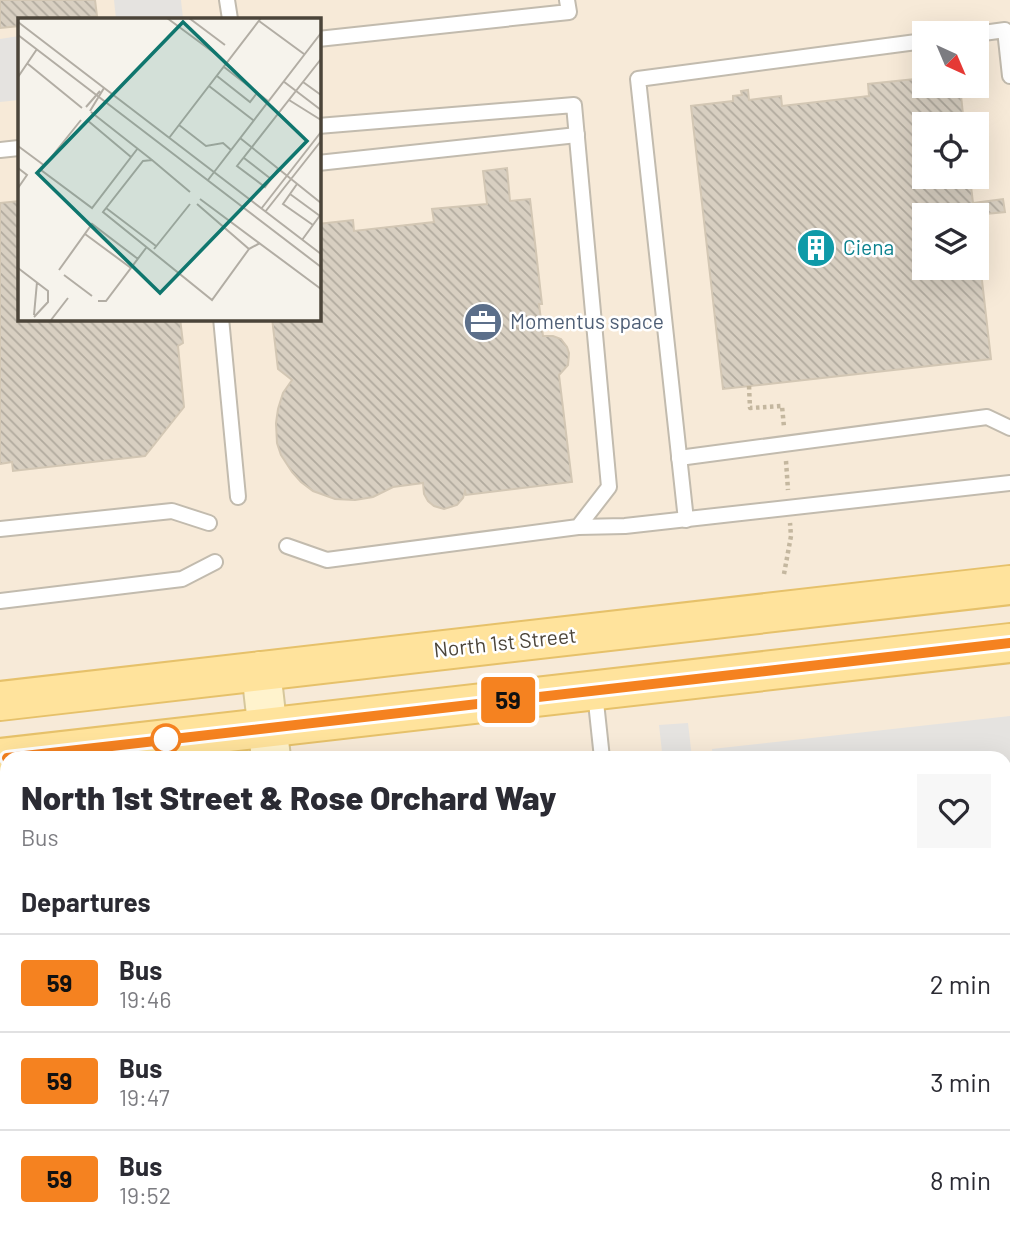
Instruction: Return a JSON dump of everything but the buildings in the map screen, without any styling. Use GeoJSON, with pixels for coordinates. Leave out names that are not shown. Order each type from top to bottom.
{"type":"FeatureCollection","features":[{"type":"Feature","properties":{"kind":"main road","name":"North 1st Street"},"geometry":{"type":"LineString","coordinates":[[0,701],[1010,585]]}},
{"type":"Feature","properties":{"kind":"main road"},"geometry":{"type":"LineString","coordinates":[[126,751],[269,743],[594,690],[1010,643]]}},
{"type":"Feature","properties":{"kind":"street"},"geometry":{"type":"LineString","coordinates":[[261,671],[269,743]]}},
{"type":"Feature","properties":{"kind":"lane"},"geometry":{"type":"LineString","coordinates":[[228,0],[230,18]]}},
{"type":"Feature","properties":{"kind":"lane"},"geometry":{"type":"LineString","coordinates":[[320,39],[569,12],[567,0]]}},
{"type":"Feature","properties":{"kind":"lane"},"geometry":{"type":"LineString","coordinates":[[989,32],[1005,30],[1010,69]]}},
{"type":"Feature","properties":{"kind":"lane"},"geometry":{"type":"LineString","coordinates":[[686,520],[638,79],[912,43]]}},
{"type":"Feature","properties":{"kind":"lane"},"geometry":{"type":"LineString","coordinates":[[320,126],[574,105],[609,487],[578,527]]}},
{"type":"Feature","properties":{"kind":"lane"},"geometry":{"type":"LineString","coordinates":[[320,163],[577,135]]}},
{"type":"Feature","properties":{"kind":"lane"},"geometry":{"type":"LineString","coordinates":[[0,150],[18,148]]}},
{"type":"Feature","properties":{"kind":"lane"},"geometry":{"type":"LineString","coordinates":[[221,320],[238,497]]}},
{"type":"Feature","properties":{"kind":"lane"},"geometry":{"type":"LineString","coordinates":[[679,457],[987,417],[1010,429]]}},
{"type":"Feature","properties":{"kind":"lane"},"geometry":{"type":"LineString","coordinates":[[287,546],[327,560],[578,527],[686,520],[1010,483]]}},
{"type":"Feature","properties":{"kind":"lane"},"geometry":{"type":"LineString","coordinates":[[0,529],[172,511],[209,523]]}},
{"type":"Feature","properties":{"kind":"lane"},"geometry":{"type":"LineString","coordinates":[[0,601],[182,579],[215,562]]}},
{"type":"Feature","properties":{"kind":"lane"},"geometry":{"type":"LineString","coordinates":[[594,690],[601,751]]}},
{"type":"Feature","properties":{"kind":"path"},"geometry":{"type":"LineString","coordinates":[[749,386],[750,408],[782,406],[791,536],[784,575]]}},
{"type":"Feature","properties":{"kind":"shaded area"},"geometry":{"type":"Polygon","coordinates":[[[0,0],[1010,0],[1010,751],[0,751],[0,0]]]}},
{"type":"Feature","properties":{"kind":"shaded area"},"geometry":{"type":"Polygon","coordinates":[[[114,0],[181,0],[183,18],[116,18],[114,0]]]}},
{"type":"Feature","properties":{"kind":"shaded area"},"geometry":{"type":"Polygon","coordinates":[[[18,36],[18,100],[0,102],[0,39],[18,36]]]}},
{"type":"Feature","properties":{"kind":"shaded area"},"geometry":{"type":"Polygon","coordinates":[[[1010,716],[1010,751],[712,749],[1010,716]]]}},
{"type":"Feature","properties":{"kind":"shaded area"},"geometry":{"type":"Polygon","coordinates":[[[688,723],[691,751],[662,751],[659,725],[688,723]]]}},
{"type":"Feature","properties":{"kind":"bus line","name":"59"},"geometry":{"type":"LineString","coordinates":[[66,751],[1010,643]]}},
{"type":"Feature","properties":{"kind":"place","name":"Ciena"},"geometry":{"type":"Point","coordinates":[816,248]}},
{"type":"Feature","properties":{"kind":"place","name":"Momentus space"},"geometry":{"type":"Point","coordinates":[483,322]}}]}
